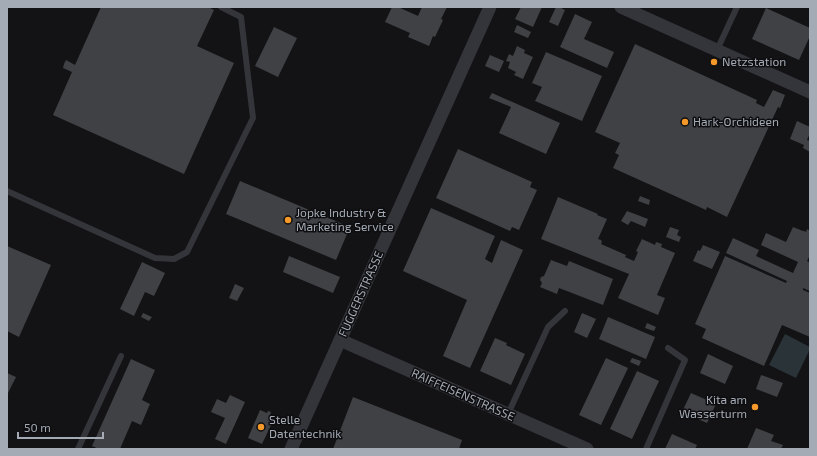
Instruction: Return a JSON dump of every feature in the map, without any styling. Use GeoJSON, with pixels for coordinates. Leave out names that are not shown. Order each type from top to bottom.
{"type":"FeatureCollection","features":[{"type":"Feature","properties":{"kind":"street","name":"FUGGERSTRASSE"},"geometry":{"type":"LineString","coordinates":[[291,449],[490,7]]}},
{"type":"Feature","properties":{"kind":"street"},"geometry":{"type":"LineString","coordinates":[[621,7],[810,92]]}},
{"type":"Feature","properties":{"kind":"street","name":"RAIFFEISENSTRASSE"},"geometry":{"type":"LineString","coordinates":[[340,340],[587,449]]}},
{"type":"Feature","properties":{"kind":"lane"},"geometry":{"type":"LineString","coordinates":[[7,191],[154,258],[174,259],[187,252],[253,118],[241,16],[221,7]]}},
{"type":"Feature","properties":{"kind":"lane"},"geometry":{"type":"LineString","coordinates":[[717,50],[736,7]]}},
{"type":"Feature","properties":{"kind":"lane"},"geometry":{"type":"LineString","coordinates":[[508,414],[548,327],[565,311]]}},
{"type":"Feature","properties":{"kind":"lane"},"geometry":{"type":"LineString","coordinates":[[646,449],[685,360],[668,348]]}},
{"type":"Feature","properties":{"kind":"lane"},"geometry":{"type":"LineString","coordinates":[[78,449],[121,356]]}},
{"type":"Feature","properties":{"kind":"shaded area"},"geometry":{"type":"Polygon","coordinates":[[[785,334],[810,347],[796,378],[769,365],[785,334]]]}},
{"type":"Feature","properties":{"kind":"building"},"geometry":{"type":"Polygon","coordinates":[[[101,7],[208,7],[214,10],[197,46],[234,63],[184,174],[53,115],[72,72],[63,68],[64,64],[66,60],[75,65],[101,7]]]}},
{"type":"Feature","properties":{"kind":"building"},"geometry":{"type":"Polygon","coordinates":[[[392,7],[398,7],[418,16],[422,7],[447,7],[441,19],[443,20],[435,37],[433,36],[429,46],[408,37],[410,33],[385,22],[392,7]]]}},
{"type":"Feature","properties":{"kind":"building"},"geometry":{"type":"Polygon","coordinates":[[[521,7],[542,7],[533,27],[515,19],[521,7]]]}},
{"type":"Feature","properties":{"kind":"building"},"geometry":{"type":"Polygon","coordinates":[[[556,7],[565,10],[558,26],[549,22],[556,7]]]}},
{"type":"Feature","properties":{"kind":"building"},"geometry":{"type":"Polygon","coordinates":[[[766,8],[810,28],[810,36],[799,60],[752,39],[766,8]]]}},
{"type":"Feature","properties":{"kind":"building"},"geometry":{"type":"Polygon","coordinates":[[[575,14],[592,22],[584,39],[614,52],[607,68],[560,47],[575,14]]]}},
{"type":"Feature","properties":{"kind":"building"},"geometry":{"type":"Polygon","coordinates":[[[517,25],[531,32],[528,38],[514,32],[517,25]]]}},
{"type":"Feature","properties":{"kind":"building"},"geometry":{"type":"Polygon","coordinates":[[[274,27],[297,38],[278,77],[255,66],[274,27]]]}},
{"type":"Feature","properties":{"kind":"building","name":"Hark-Orchideen"},"geometry":{"type":"Polygon","coordinates":[[[635,44],[757,100],[756,103],[764,107],[773,90],[785,95],[727,217],[707,207],[706,210],[613,168],[619,155],[615,153],[620,143],[595,132],[635,44]]]}},
{"type":"Feature","properties":{"kind":"building"},"geometry":{"type":"Polygon","coordinates":[[[517,46],[525,50],[524,53],[533,57],[523,79],[514,75],[516,72],[508,68],[510,62],[506,61],[509,54],[513,56],[517,46]]]}},
{"type":"Feature","properties":{"kind":"building"},"geometry":{"type":"Polygon","coordinates":[[[546,52],[602,76],[582,121],[535,101],[542,87],[532,83],[546,52]]]}},
{"type":"Feature","properties":{"kind":"building"},"geometry":{"type":"Polygon","coordinates":[[[490,55],[504,61],[499,72],[485,66],[490,55]]]}},
{"type":"Feature","properties":{"kind":"building"},"geometry":{"type":"Polygon","coordinates":[[[492,93],[560,123],[546,154],[499,133],[511,107],[489,98],[492,93]]]}},
{"type":"Feature","properties":{"kind":"building"},"geometry":{"type":"Polygon","coordinates":[[[797,121],[810,127],[810,133],[807,140],[810,141],[810,152],[803,148],[804,145],[790,139],[797,121]]]}},
{"type":"Feature","properties":{"kind":"building"},"geometry":{"type":"Polygon","coordinates":[[[458,149],[532,182],[530,187],[537,190],[519,230],[512,227],[510,231],[436,198],[458,149]]]}},
{"type":"Feature","properties":{"kind":"building","name":"Jopke Industry & Marketing Service"},"geometry":{"type":"Polygon","coordinates":[[[240,181],[350,227],[336,260],[226,214],[240,181]]]}},
{"type":"Feature","properties":{"kind":"building"},"geometry":{"type":"Polygon","coordinates":[[[640,196],[650,200],[649,205],[638,201],[640,196]]]}},
{"type":"Feature","properties":{"kind":"building"},"geometry":{"type":"Polygon","coordinates":[[[558,197],[607,219],[598,239],[601,240],[601,244],[626,255],[625,257],[634,261],[638,252],[636,251],[642,239],[655,245],[656,242],[662,244],[661,247],[675,253],[657,295],[665,298],[658,315],[618,298],[629,274],[541,239],[558,197]]]}},
{"type":"Feature","properties":{"kind":"building"},"geometry":{"type":"Polygon","coordinates":[[[431,208],[495,236],[485,259],[492,263],[501,240],[523,250],[470,368],[443,356],[467,300],[403,271],[431,208]]]}},
{"type":"Feature","properties":{"kind":"building"},"geometry":{"type":"Polygon","coordinates":[[[627,211],[648,219],[645,227],[631,221],[628,225],[621,221],[627,211]]]}},
{"type":"Feature","properties":{"kind":"building"},"geometry":{"type":"Polygon","coordinates":[[[670,227],[679,230],[677,235],[681,237],[679,242],[666,237],[670,227]]]}},
{"type":"Feature","properties":{"kind":"building"},"geometry":{"type":"Polygon","coordinates":[[[793,227],[806,232],[807,229],[810,231],[810,255],[807,261],[810,263],[810,291],[803,288],[803,290],[810,293],[810,337],[782,325],[764,366],[702,338],[706,329],[695,324],[725,256],[786,283],[787,281],[726,253],[733,238],[759,250],[756,256],[793,273],[798,262],[761,245],[766,233],[786,242],[793,227]]]}},
{"type":"Feature","properties":{"kind":"building"},"geometry":{"type":"Polygon","coordinates":[[[703,245],[720,252],[712,269],[693,261],[698,250],[700,251],[703,245]]]}},
{"type":"Feature","properties":{"kind":"building"},"geometry":{"type":"Polygon","coordinates":[[[7,246],[51,265],[19,337],[7,331],[7,246]]]}},
{"type":"Feature","properties":{"kind":"building"},"geometry":{"type":"Polygon","coordinates":[[[289,256],[340,277],[333,293],[283,272],[289,256]]]}},
{"type":"Feature","properties":{"kind":"building"},"geometry":{"type":"Polygon","coordinates":[[[551,260],[567,266],[569,261],[613,279],[603,305],[559,288],[557,294],[540,287],[542,283],[540,280],[541,277],[544,276],[551,260]]]}},
{"type":"Feature","properties":{"kind":"building"},"geometry":{"type":"Polygon","coordinates":[[[142,262],[165,273],[154,296],[145,292],[134,316],[120,309],[142,262]]]}},
{"type":"Feature","properties":{"kind":"building"},"geometry":{"type":"Polygon","coordinates":[[[235,284],[244,288],[237,301],[229,298],[235,284]]]}},
{"type":"Feature","properties":{"kind":"building"},"geometry":{"type":"Polygon","coordinates":[[[143,313],[152,317],[149,321],[141,317],[143,313]]]}},
{"type":"Feature","properties":{"kind":"building"},"geometry":{"type":"Polygon","coordinates":[[[582,313],[596,319],[587,338],[574,332],[582,313]]]}},
{"type":"Feature","properties":{"kind":"building"},"geometry":{"type":"Polygon","coordinates":[[[608,317],[655,337],[646,359],[599,339],[608,317]]]}},
{"type":"Feature","properties":{"kind":"building"},"geometry":{"type":"Polygon","coordinates":[[[647,323],[656,327],[654,331],[645,328],[647,323]]]}},
{"type":"Feature","properties":{"kind":"building"},"geometry":{"type":"Polygon","coordinates":[[[495,338],[507,343],[506,345],[525,354],[511,385],[480,371],[495,338]]]}},
{"type":"Feature","properties":{"kind":"building"},"geometry":{"type":"Polygon","coordinates":[[[708,354],[733,366],[725,384],[700,373],[708,354]]]}},
{"type":"Feature","properties":{"kind":"building"},"geometry":{"type":"Polygon","coordinates":[[[606,358],[628,368],[601,425],[579,415],[606,358]]]}},
{"type":"Feature","properties":{"kind":"building"},"geometry":{"type":"Polygon","coordinates":[[[632,358],[641,361],[639,366],[630,362],[632,358]]]}},
{"type":"Feature","properties":{"kind":"building"},"geometry":{"type":"Polygon","coordinates":[[[131,359],[155,370],[142,400],[150,404],[141,425],[132,421],[120,449],[99,449],[92,446],[131,359]]]}},
{"type":"Feature","properties":{"kind":"building"},"geometry":{"type":"Polygon","coordinates":[[[637,371],[659,381],[632,439],[610,429],[637,371]]]}},
{"type":"Feature","properties":{"kind":"building"},"geometry":{"type":"Polygon","coordinates":[[[7,373],[16,377],[7,395],[7,373]]]}},
{"type":"Feature","properties":{"kind":"building"},"geometry":{"type":"Polygon","coordinates":[[[761,375],[783,383],[777,397],[756,389],[761,375]]]}},
{"type":"Feature","properties":{"kind":"building"},"geometry":{"type":"Polygon","coordinates":[[[691,393],[716,404],[707,423],[682,412],[691,393]]]}},
{"type":"Feature","properties":{"kind":"building"},"geometry":{"type":"Polygon","coordinates":[[[230,395],[245,402],[226,444],[215,439],[225,418],[211,412],[217,399],[226,403],[230,395]]]}},
{"type":"Feature","properties":{"kind":"building"},"geometry":{"type":"Polygon","coordinates":[[[353,397],[462,440],[459,449],[333,449],[353,397]]]}},
{"type":"Feature","properties":{"kind":"building","name":"Stelle Datentechnik"},"geometry":{"type":"Polygon","coordinates":[[[260,410],[267,413],[268,411],[271,412],[270,415],[275,417],[262,444],[248,438],[260,410]]]}},
{"type":"Feature","properties":{"kind":"building","name":"Kita am Wasserturm"},"geometry":{"type":"Polygon","coordinates":[[[756,428],[774,435],[771,441],[783,445],[781,449],[747,449],[756,428]]]}},
{"type":"Feature","properties":{"kind":"building"},"geometry":{"type":"Polygon","coordinates":[[[672,434],[697,445],[695,449],[665,449],[672,434]]]}},
{"type":"Feature","properties":{"kind":"place","name":"Netzstation"},"geometry":{"type":"Point","coordinates":[714,62]}},
{"type":"Feature","properties":{"kind":"place","name":"Hark-Orchideen"},"geometry":{"type":"Point","coordinates":[685,122]}},
{"type":"Feature","properties":{"kind":"place","name":"Jopke Industry & Marketing Service"},"geometry":{"type":"Point","coordinates":[288,220]}},
{"type":"Feature","properties":{"kind":"place","name":"Kita am Wasserturm"},"geometry":{"type":"Point","coordinates":[755,407]}},
{"type":"Feature","properties":{"kind":"place","name":"Stelle Datentechnik"},"geometry":{"type":"Point","coordinates":[261,427]}}]}
